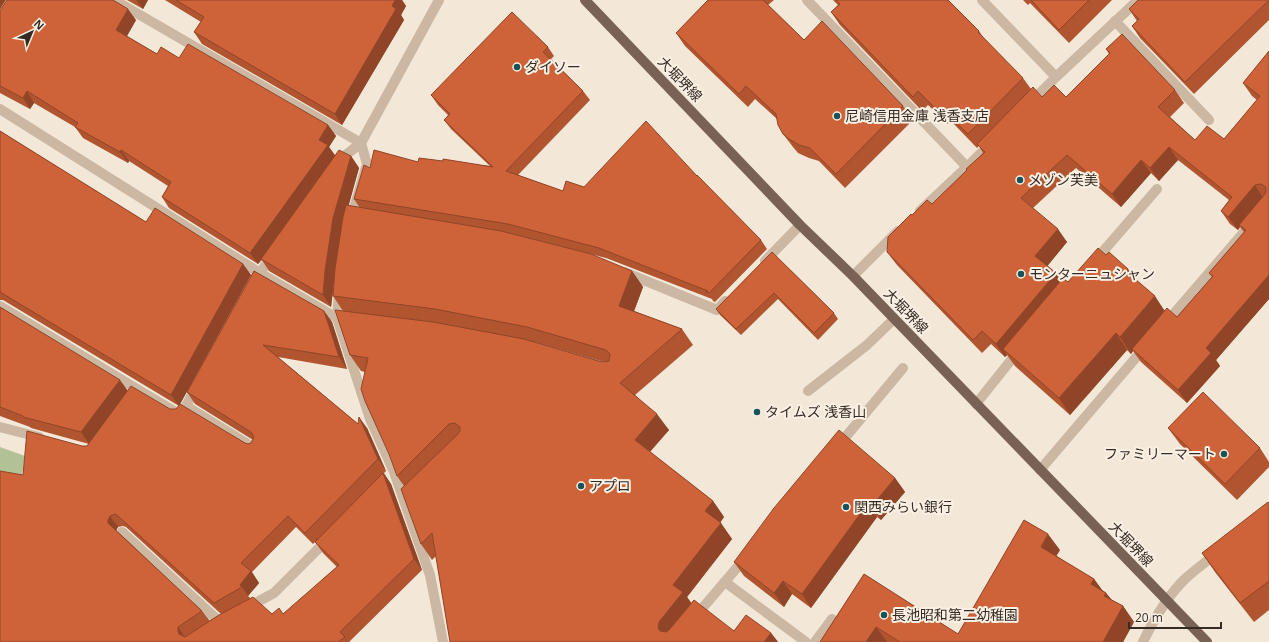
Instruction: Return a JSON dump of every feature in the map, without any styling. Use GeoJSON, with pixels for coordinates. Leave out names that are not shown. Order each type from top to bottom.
{"type":"FeatureCollection","features":[{"type":"Feature","properties":{"kind":"main road","name":"大堀堺線"},"geometry":{"type":"LineString","coordinates":[[584,0],[800,225],[894,319],[1207,642]]}},
{"type":"Feature","properties":{"kind":"street"},"geometry":{"type":"LineString","coordinates":[[114,0],[361,143],[367,164],[357,214],[348,231]]}},
{"type":"Feature","properties":{"kind":"street"},"geometry":{"type":"LineString","coordinates":[[807,0],[967,167]]}},
{"type":"Feature","properties":{"kind":"street"},"geometry":{"type":"LineString","coordinates":[[982,0],[1056,77]]}},
{"type":"Feature","properties":{"kind":"street"},"geometry":{"type":"LineString","coordinates":[[1022,111],[1138,0]]}},
{"type":"Feature","properties":{"kind":"street"},"geometry":{"type":"LineString","coordinates":[[333,170],[342,158],[361,143],[437,1]]}},
{"type":"Feature","properties":{"kind":"street"},"geometry":{"type":"LineString","coordinates":[[1115,21],[1209,120]]}},
{"type":"Feature","properties":{"kind":"street"},"geometry":{"type":"LineString","coordinates":[[0,109],[260,273],[337,318],[352,320]]}},
{"type":"Feature","properties":{"kind":"street"},"geometry":{"type":"LineString","coordinates":[[852,276],[967,167],[1000,133]]}},
{"type":"Feature","properties":{"kind":"street"},"geometry":{"type":"LineString","coordinates":[[1085,273],[1157,189]]}},
{"type":"Feature","properties":{"kind":"street"},"geometry":{"type":"LineString","coordinates":[[1161,329],[1269,203]]}},
{"type":"Feature","properties":{"kind":"street"},"geometry":{"type":"LineString","coordinates":[[760,266],[800,225]]}},
{"type":"Feature","properties":{"kind":"street"},"geometry":{"type":"LineString","coordinates":[[249,293],[260,273],[278,247]]}},
{"type":"Feature","properties":{"kind":"street"},"geometry":{"type":"LineString","coordinates":[[618,270],[717,310],[733,293]]}},
{"type":"Feature","properties":{"kind":"street"},"geometry":{"type":"LineString","coordinates":[[340,284],[337,318],[370,418],[391,475],[407,500],[430,575],[443,642]]}},
{"type":"Feature","properties":{"kind":"street"},"geometry":{"type":"LineString","coordinates":[[0,306],[181,415],[201,379]]}},
{"type":"Feature","properties":{"kind":"street"},"geometry":{"type":"LineString","coordinates":[[808,391],[867,345],[894,319]]}},
{"type":"Feature","properties":{"kind":"street"},"geometry":{"type":"LineString","coordinates":[[976,404],[1028,340]]}},
{"type":"Feature","properties":{"kind":"street"},"geometry":{"type":"LineString","coordinates":[[1040,470],[1151,341]]}},
{"type":"Feature","properties":{"kind":"street"},"geometry":{"type":"LineString","coordinates":[[832,453],[903,368]]}},
{"type":"Feature","properties":{"kind":"street"},"geometry":{"type":"LineString","coordinates":[[124,407],[138,389]]}},
{"type":"Feature","properties":{"kind":"street"},"geometry":{"type":"LineString","coordinates":[[186,406],[256,449]]}},
{"type":"Feature","properties":{"kind":"street"},"geometry":{"type":"LineString","coordinates":[[0,428],[46,439]]}},
{"type":"Feature","properties":{"kind":"street"},"geometry":{"type":"LineString","coordinates":[[122,532],[217,626],[274,593],[334,532]]}},
{"type":"Feature","properties":{"kind":"street"},"geometry":{"type":"LineString","coordinates":[[1143,642],[1167,600],[1186,578],[1227,545]]}},
{"type":"Feature","properties":{"kind":"street"},"geometry":{"type":"LineString","coordinates":[[690,624],[750,551]]}},
{"type":"Feature","properties":{"kind":"street"},"geometry":{"type":"LineString","coordinates":[[725,582],[806,642]]}},
{"type":"Feature","properties":{"kind":"street"},"geometry":{"type":"LineString","coordinates":[[815,642],[832,619]]}},
{"type":"Feature","properties":{"kind":"green space"},"geometry":{"type":"Polygon","coordinates":[[[0,447],[25,456],[21,480],[0,477],[0,447]]]}},
{"type":"Feature","properties":{"kind":"building"},"geometry":{"type":"Polygon","coordinates":[[[7,0],[113,0],[128,9],[116,30],[157,54],[161,47],[179,58],[188,44],[328,125],[319,140],[328,145],[250,253],[162,197],[171,182],[121,150],[120,152],[75,127],[78,123],[27,91],[23,98],[0,86],[0,10],[7,0]]]}},
{"type":"Feature","properties":{"kind":"building"},"geometry":{"type":"Polygon","coordinates":[[[176,0],[395,0],[392,6],[396,9],[335,114],[194,32],[204,17],[176,0]]]}},
{"type":"Feature","properties":{"kind":"building"},"geometry":{"type":"Polygon","coordinates":[[[708,0],[763,0],[804,40],[822,21],[903,106],[836,174],[810,148],[799,145],[783,134],[778,125],[776,114],[746,86],[739,94],[676,33],[708,0]]]}},
{"type":"Feature","properties":{"kind":"building"},"geometry":{"type":"Polygon","coordinates":[[[836,0],[948,0],[1023,78],[968,134],[941,108],[938,111],[918,91],[913,97],[831,12],[840,4],[836,0]]]}},
{"type":"Feature","properties":{"kind":"building"},"geometry":{"type":"Polygon","coordinates":[[[1031,0],[1089,0],[1059,30],[1031,0]]]}},
{"type":"Feature","properties":{"kind":"building"},"geometry":{"type":"Polygon","coordinates":[[[1138,0],[1269,0],[1185,82],[1132,26],[1139,19],[1129,9],[1138,0]]]}},
{"type":"Feature","properties":{"kind":"building"},"geometry":{"type":"Polygon","coordinates":[[[512,12],[548,47],[543,52],[583,91],[506,171],[563,191],[566,181],[584,187],[646,121],[697,176],[761,240],[709,293],[706,292],[708,291],[599,248],[508,224],[354,199],[364,165],[370,168],[374,150],[418,162],[419,158],[443,161],[443,159],[493,167],[444,120],[450,114],[431,95],[512,12]]]}},
{"type":"Feature","properties":{"kind":"building"},"geometry":{"type":"Polygon","coordinates":[[[1122,34],[1175,90],[1158,107],[1195,140],[1207,126],[1224,139],[1260,96],[1243,83],[1269,51],[1269,275],[1206,348],[1211,353],[1178,390],[1132,349],[1167,308],[1177,317],[1213,276],[1209,273],[1246,230],[1239,225],[1265,194],[1266,187],[1261,184],[1255,185],[1228,217],[1221,211],[1232,197],[1169,147],[1150,168],[1141,160],[1112,194],[1067,155],[1021,198],[1058,229],[1035,256],[1056,273],[996,344],[982,331],[973,340],[887,252],[888,237],[927,200],[932,204],[985,152],[977,144],[1033,87],[1042,97],[1054,85],[1066,97],[1110,53],[1106,49],[1122,34]]]}},
{"type":"Feature","properties":{"kind":"building"},"geometry":{"type":"Polygon","coordinates":[[[0,131],[146,222],[155,208],[243,264],[171,395],[0,292],[0,131]]]}},
{"type":"Feature","properties":{"kind":"building"},"geometry":{"type":"Polygon","coordinates":[[[339,150],[351,156],[333,218],[323,295],[261,259],[339,150]]]}},
{"type":"Feature","properties":{"kind":"building"},"geometry":{"type":"Polygon","coordinates":[[[346,205],[501,231],[591,254],[632,271],[619,306],[682,329],[620,383],[657,414],[635,440],[713,501],[705,511],[721,523],[673,585],[683,592],[659,622],[658,628],[660,631],[666,632],[669,630],[694,600],[734,631],[746,615],[771,633],[764,642],[450,642],[432,533],[421,544],[401,489],[458,434],[460,427],[455,423],[449,424],[397,476],[361,389],[368,358],[350,355],[335,310],[433,322],[524,339],[602,362],[609,361],[610,354],[606,350],[527,327],[435,309],[333,296],[335,269],[346,205]]]}},
{"type":"Feature","properties":{"kind":"building"},"geometry":{"type":"Polygon","coordinates":[[[1098,248],[1106,255],[1109,252],[1128,269],[1127,272],[1155,296],[1120,337],[1116,333],[1059,398],[1003,349],[1063,278],[1068,282],[1098,248]]]}},
{"type":"Feature","properties":{"kind":"building"},"geometry":{"type":"Polygon","coordinates":[[[772,252],[834,313],[814,333],[774,293],[736,329],[716,309],[772,252]]]}},
{"type":"Feature","properties":{"kind":"building"},"geometry":{"type":"Polygon","coordinates":[[[254,271],[324,311],[339,357],[263,345],[358,424],[359,417],[378,459],[305,533],[288,516],[241,563],[251,571],[240,585],[242,587],[214,603],[118,516],[115,514],[110,516],[108,523],[202,611],[178,627],[179,634],[185,637],[219,615],[253,597],[272,614],[279,608],[283,614],[339,565],[315,542],[383,473],[414,559],[340,632],[345,637],[338,642],[0,642],[0,471],[23,475],[27,431],[82,446],[87,446],[131,386],[170,409],[176,409],[180,404],[245,443],[251,443],[254,437],[251,432],[187,392],[254,271]]]}},
{"type":"Feature","properties":{"kind":"building"},"geometry":{"type":"Polygon","coordinates":[[[0,307],[120,380],[81,432],[23,417],[0,407],[0,307]]]}},
{"type":"Feature","properties":{"kind":"building"},"geometry":{"type":"Polygon","coordinates":[[[1203,392],[1260,448],[1225,484],[1168,428],[1203,392]]]}},
{"type":"Feature","properties":{"kind":"building"},"geometry":{"type":"Polygon","coordinates":[[[839,430],[895,478],[872,506],[868,503],[802,594],[783,581],[774,593],[734,562],[774,508],[839,430]]]}},
{"type":"Feature","properties":{"kind":"building"},"geometry":{"type":"Polygon","coordinates":[[[1268,502],[1269,581],[1240,603],[1202,553],[1268,502]]]}},
{"type":"Feature","properties":{"kind":"building"},"geometry":{"type":"Polygon","coordinates":[[[1024,520],[1048,534],[1041,547],[1094,579],[1091,584],[1106,593],[1104,596],[1123,606],[1103,642],[900,642],[876,627],[866,642],[820,642],[864,574],[958,634],[1024,520]]]}},
{"type":"Feature","properties":{"kind":"place","name":"ダイソー"},"geometry":{"type":"Point","coordinates":[517,67]}},
{"type":"Feature","properties":{"kind":"place","name":"尼崎信用金庫 浅香支店"},"geometry":{"type":"Point","coordinates":[837,116]}},
{"type":"Feature","properties":{"kind":"place","name":"メゾン芙美"},"geometry":{"type":"Point","coordinates":[1020,180]}},
{"type":"Feature","properties":{"kind":"place","name":"モンターニュシャン"},"geometry":{"type":"Point","coordinates":[1021,274]}},
{"type":"Feature","properties":{"kind":"place","name":"タイムズ 浅香山"},"geometry":{"type":"Point","coordinates":[757,412]}},
{"type":"Feature","properties":{"kind":"place","name":"ファミリーマート"},"geometry":{"type":"Point","coordinates":[1224,454]}},
{"type":"Feature","properties":{"kind":"place","name":"アプロ"},"geometry":{"type":"Point","coordinates":[581,486]}},
{"type":"Feature","properties":{"kind":"place","name":"関西みらい銀行"},"geometry":{"type":"Point","coordinates":[846,507]}},
{"type":"Feature","properties":{"kind":"place","name":"長池昭和第二幼稚園"},"geometry":{"type":"Point","coordinates":[884,615]}}]}
